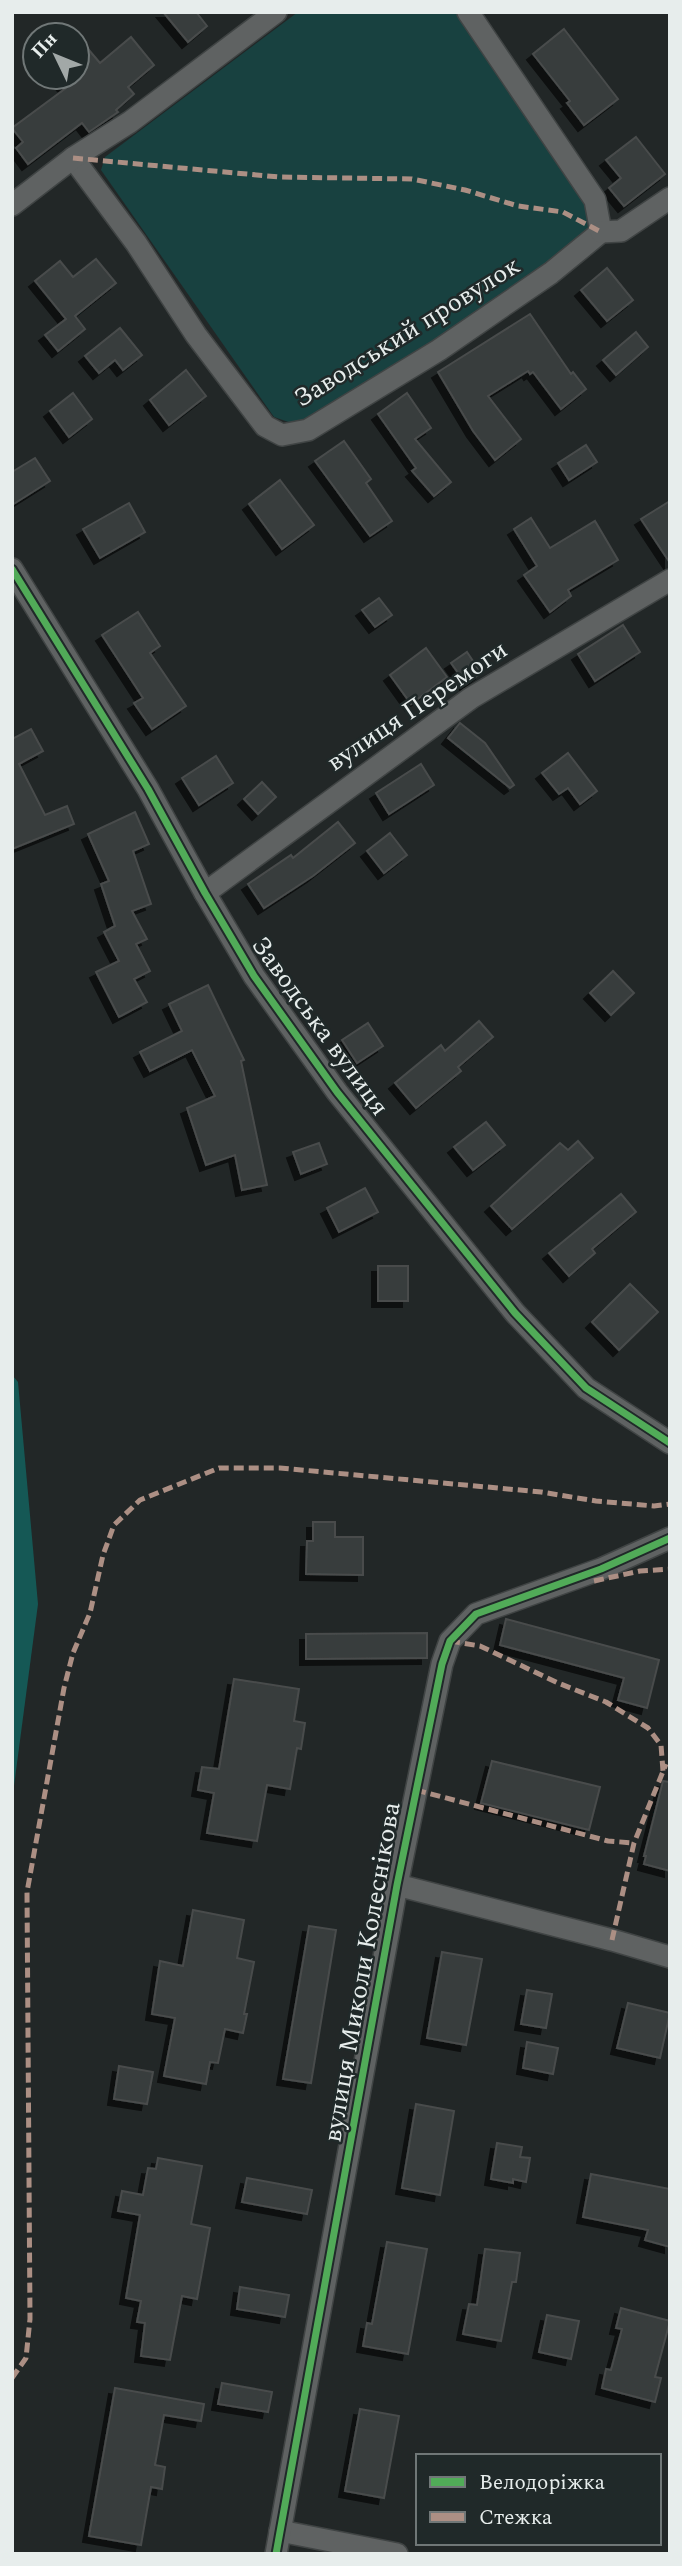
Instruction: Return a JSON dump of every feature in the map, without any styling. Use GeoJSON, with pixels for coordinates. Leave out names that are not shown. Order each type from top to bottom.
{"type":"FeatureCollection","features":[{"type":"Feature","properties":{"kind":"street"},"geometry":{"type":"LineString","coordinates":[[12,205],[73,158],[130,122],[276,12]]}},
{"type":"Feature","properties":{"kind":"street"},"geometry":{"type":"LineString","coordinates":[[468,12],[595,201],[601,232]]}},
{"type":"Feature","properties":{"kind":"street","name":"Заводський провулок"},"geometry":{"type":"LineString","coordinates":[[73,158],[136,243],[195,335],[265,426],[282,435],[308,430],[439,350],[551,273],[601,232],[621,231],[670,198]]}},
{"type":"Feature","properties":{"kind":"street","name":"Заводська вулиця"},"geometry":{"type":"LineString","coordinates":[[12,569],[148,789],[254,976],[337,1092],[515,1313],[586,1388],[670,1443]]}},
{"type":"Feature","properties":{"kind":"street","name":"вулиця Перемоги"},"geometry":{"type":"LineString","coordinates":[[205,893],[471,698],[670,580]]}},
{"type":"Feature","properties":{"kind":"street","name":"вулиця Миколи Колеснікова"},"geometry":{"type":"LineString","coordinates":[[276,2554],[397,1885],[450,1641],[476,1614],[601,1569],[670,1538]]}},
{"type":"Feature","properties":{"kind":"street"},"geometry":{"type":"LineString","coordinates":[[397,1885],[670,1957]]}},
{"type":"Feature","properties":{"kind":"street"},"geometry":{"type":"LineString","coordinates":[[280,2531],[397,2554]]}},
{"type":"Feature","properties":{"kind":"shaded area"},"geometry":{"type":"Polygon","coordinates":[[[298,12],[460,12],[583,196],[591,227],[582,241],[438,341],[297,425],[274,417],[101,170],[105,157],[298,12]]]}},
{"type":"Feature","properties":{"kind":"shaded area"},"geometry":{"type":"Polygon","coordinates":[[[12,1375],[18,1382],[38,1604],[12,1801],[12,1375]]]}},
{"type":"Feature","properties":{"kind":"building"},"geometry":{"type":"Polygon","coordinates":[[[163,12],[196,12],[207,26],[188,42],[163,12]]]}},
{"type":"Feature","properties":{"kind":"building"},"geometry":{"type":"Polygon","coordinates":[[[564,29],[618,99],[584,125],[567,103],[570,101],[533,54],[564,29]]]}},
{"type":"Feature","properties":{"kind":"building"},"geometry":{"type":"Polygon","coordinates":[[[131,37],[154,65],[128,87],[134,94],[116,110],[118,112],[89,132],[82,123],[28,164],[16,148],[23,142],[12,128],[62,91],[91,91],[91,52],[100,63],[131,37]]]}},
{"type":"Feature","properties":{"kind":"building"},"geometry":{"type":"Polygon","coordinates":[[[636,137],[665,174],[624,206],[609,188],[621,178],[606,160],[636,137]]]}},
{"type":"Feature","properties":{"kind":"building"},"geometry":{"type":"Polygon","coordinates":[[[96,259],[116,283],[75,316],[85,329],[58,351],[45,335],[66,319],[35,281],[60,261],[73,277],[96,259]]]}},
{"type":"Feature","properties":{"kind":"building"},"geometry":{"type":"Polygon","coordinates":[[[607,268],[633,300],[607,321],[581,290],[607,268]]]}},
{"type":"Feature","properties":{"kind":"building"},"geometry":{"type":"Polygon","coordinates":[[[530,314],[571,374],[573,372],[586,389],[561,409],[533,372],[530,374],[528,371],[488,396],[521,439],[495,460],[473,431],[438,372],[530,314]]]}},
{"type":"Feature","properties":{"kind":"building"},"geometry":{"type":"Polygon","coordinates":[[[120,328],[142,355],[123,370],[115,360],[99,373],[85,356],[120,328]]]}},
{"type":"Feature","properties":{"kind":"building"},"geometry":{"type":"Polygon","coordinates":[[[636,332],[648,347],[616,375],[603,360],[636,332]]]}},
{"type":"Feature","properties":{"kind":"building"},"geometry":{"type":"Polygon","coordinates":[[[186,370],[206,396],[169,425],[150,400],[186,370]]]}},
{"type":"Feature","properties":{"kind":"building"},"geometry":{"type":"Polygon","coordinates":[[[73,393],[92,419],[69,437],[50,411],[73,393]]]}},
{"type":"Feature","properties":{"kind":"building"},"geometry":{"type":"Polygon","coordinates":[[[407,393],[431,428],[415,439],[451,482],[434,496],[412,471],[416,468],[378,414],[407,393]]]}},
{"type":"Feature","properties":{"kind":"building"},"geometry":{"type":"Polygon","coordinates":[[[344,441],[371,479],[366,483],[392,521],[370,536],[315,461],[344,441]]]}},
{"type":"Feature","properties":{"kind":"building"},"geometry":{"type":"Polygon","coordinates":[[[586,445],[597,462],[569,480],[558,463],[586,445]]]}},
{"type":"Feature","properties":{"kind":"building"},"geometry":{"type":"Polygon","coordinates":[[[35,458],[50,481],[12,505],[12,472],[35,458]]]}},
{"type":"Feature","properties":{"kind":"building"},"geometry":{"type":"Polygon","coordinates":[[[280,480],[314,525],[282,549],[249,504],[280,480]]]}},
{"type":"Feature","properties":{"kind":"building"},"geometry":{"type":"Polygon","coordinates":[[[670,501],[670,563],[641,519],[670,501]]]}},
{"type":"Feature","properties":{"kind":"building"},"geometry":{"type":"Polygon","coordinates":[[[129,503],[145,532],[100,558],[83,529],[129,503]]]}},
{"type":"Feature","properties":{"kind":"building"},"geometry":{"type":"Polygon","coordinates":[[[531,518],[550,548],[595,521],[618,560],[568,590],[571,596],[550,612],[524,575],[537,566],[514,529],[531,518]]]}},
{"type":"Feature","properties":{"kind":"building"},"geometry":{"type":"Polygon","coordinates":[[[379,598],[392,615],[375,627],[362,610],[379,598]]]}},
{"type":"Feature","properties":{"kind":"building"},"geometry":{"type":"Polygon","coordinates":[[[138,612],[160,646],[150,653],[186,706],[152,729],[134,703],[143,698],[102,635],[138,612]]]}},
{"type":"Feature","properties":{"kind":"building"},"geometry":{"type":"Polygon","coordinates":[[[623,625],[640,652],[595,681],[578,654],[623,625]]]}},
{"type":"Feature","properties":{"kind":"building"},"geometry":{"type":"Polygon","coordinates":[[[426,648],[447,677],[411,704],[390,675],[426,648]]]}},
{"type":"Feature","properties":{"kind":"building"},"geometry":{"type":"Polygon","coordinates":[[[467,652],[481,673],[466,684],[451,663],[467,652]]]}},
{"type":"Feature","properties":{"kind":"building"},"geometry":{"type":"Polygon","coordinates":[[[460,723],[485,743],[514,785],[510,788],[448,738],[460,723]]]}},
{"type":"Feature","properties":{"kind":"building"},"geometry":{"type":"Polygon","coordinates":[[[31,729],[43,751],[19,764],[45,815],[67,806],[74,824],[12,849],[12,739],[31,729]]]}},
{"type":"Feature","properties":{"kind":"building"},"geometry":{"type":"Polygon","coordinates":[[[568,753],[597,791],[580,804],[568,788],[559,794],[542,773],[568,753]]]}},
{"type":"Feature","properties":{"kind":"building"},"geometry":{"type":"Polygon","coordinates":[[[216,756],[233,783],[199,805],[182,778],[216,756]]]}},
{"type":"Feature","properties":{"kind":"building"},"geometry":{"type":"Polygon","coordinates":[[[421,764],[434,785],[389,814],[376,793],[421,764]]]}},
{"type":"Feature","properties":{"kind":"building"},"geometry":{"type":"Polygon","coordinates":[[[262,782],[276,797],[258,814],[244,799],[262,782]]]}},
{"type":"Feature","properties":{"kind":"building"},"geometry":{"type":"Polygon","coordinates":[[[135,812],[149,844],[133,851],[151,904],[132,911],[147,939],[136,944],[150,971],[134,979],[147,1002],[119,1017],[96,972],[119,961],[104,932],[115,926],[101,884],[109,881],[88,834],[135,812]]]}},
{"type":"Feature","properties":{"kind":"building"},"geometry":{"type":"Polygon","coordinates":[[[338,822],[355,843],[313,876],[264,908],[248,884],[291,855],[293,858],[338,822]]]}},
{"type":"Feature","properties":{"kind":"building"},"geometry":{"type":"Polygon","coordinates":[[[390,833],[407,855],[384,873],[367,851],[390,833]]]}},
{"type":"Feature","properties":{"kind":"building"},"geometry":{"type":"Polygon","coordinates":[[[613,971],[634,993],[611,1015],[590,993],[613,971]]]}},
{"type":"Feature","properties":{"kind":"building"},"geometry":{"type":"Polygon","coordinates":[[[208,985],[244,1060],[241,1061],[267,1185],[242,1190],[235,1155],[206,1165],[187,1108],[215,1096],[192,1050],[150,1071],[140,1052],[182,1031],[169,1004],[208,985]]]}},
{"type":"Feature","properties":{"kind":"building"},"geometry":{"type":"Polygon","coordinates":[[[479,1021],[493,1037],[458,1067],[461,1071],[416,1108],[395,1083],[441,1045],[445,1051],[479,1021]]]}},
{"type":"Feature","properties":{"kind":"building"},"geometry":{"type":"Polygon","coordinates":[[[368,1023],[383,1046],[357,1063],[342,1040],[368,1023]]]}},
{"type":"Feature","properties":{"kind":"building"},"geometry":{"type":"Polygon","coordinates":[[[486,1122],[505,1145],[473,1170],[454,1147],[486,1122]]]}},
{"type":"Feature","properties":{"kind":"building"},"geometry":{"type":"Polygon","coordinates":[[[578,1141],[593,1158],[512,1229],[491,1206],[560,1143],[568,1150],[578,1141]]]}},
{"type":"Feature","properties":{"kind":"building"},"geometry":{"type":"Polygon","coordinates":[[[319,1143],[327,1164],[301,1174],[293,1152],[319,1143]]]}},
{"type":"Feature","properties":{"kind":"building"},"geometry":{"type":"Polygon","coordinates":[[[365,1188],[378,1212],[339,1232],[327,1208],[365,1188]]]}},
{"type":"Feature","properties":{"kind":"building"},"geometry":{"type":"Polygon","coordinates":[[[621,1194],[636,1212],[592,1249],[595,1253],[569,1276],[549,1253],[621,1194]]]}},
{"type":"Feature","properties":{"kind":"building"},"geometry":{"type":"Polygon","coordinates":[[[378,1266],[408,1266],[408,1301],[378,1301],[378,1266]]]}},
{"type":"Feature","properties":{"kind":"building"},"geometry":{"type":"Polygon","coordinates":[[[630,1284],[658,1312],[619,1350],[592,1322],[630,1284]]]}},
{"type":"Feature","properties":{"kind":"building"},"geometry":{"type":"Polygon","coordinates":[[[313,1522],[335,1522],[335,1537],[363,1537],[363,1575],[306,1574],[307,1541],[313,1541],[313,1522]]]}},
{"type":"Feature","properties":{"kind":"building"},"geometry":{"type":"Polygon","coordinates":[[[506,1619],[659,1660],[647,1708],[618,1700],[624,1678],[500,1645],[506,1619]]]}},
{"type":"Feature","properties":{"kind":"building"},"geometry":{"type":"Polygon","coordinates":[[[427,1633],[427,1658],[306,1659],[306,1634],[427,1633]]]}},
{"type":"Feature","properties":{"kind":"building"},"geometry":{"type":"Polygon","coordinates":[[[234,1679],[299,1689],[294,1721],[305,1723],[301,1749],[297,1748],[290,1789],[267,1785],[257,1841],[207,1833],[214,1793],[198,1790],[202,1767],[219,1769],[234,1679]]]}},
{"type":"Feature","properties":{"kind":"building"},"geometry":{"type":"Polygon","coordinates":[[[492,1761],[600,1787],[589,1830],[481,1803],[492,1761]]]}},
{"type":"Feature","properties":{"kind":"building"},"geometry":{"type":"Polygon","coordinates":[[[663,1781],[670,1782],[670,1871],[644,1864],[663,1781]]]}},
{"type":"Feature","properties":{"kind":"building"},"geometry":{"type":"Polygon","coordinates":[[[193,1910],[244,1920],[237,1958],[254,1962],[243,2033],[225,2029],[218,2063],[210,2062],[206,2084],[164,2076],[175,2018],[152,2014],[160,1961],[183,1966],[193,1910]]]}},
{"type":"Feature","properties":{"kind":"building"},"geometry":{"type":"Polygon","coordinates":[[[309,1926],[336,1930],[311,2083],[283,2079],[309,1926]]]}},
{"type":"Feature","properties":{"kind":"building"},"geometry":{"type":"Polygon","coordinates":[[[442,1952],[482,1959],[466,2045],[427,2038],[442,1952]]]}},
{"type":"Feature","properties":{"kind":"building"},"geometry":{"type":"Polygon","coordinates":[[[527,1990],[552,1994],[546,2028],[521,2024],[527,1990]]]}},
{"type":"Feature","properties":{"kind":"building"},"geometry":{"type":"Polygon","coordinates":[[[628,2003],[670,2013],[660,2058],[617,2048],[628,2003]]]}},
{"type":"Feature","properties":{"kind":"building"},"geometry":{"type":"Polygon","coordinates":[[[527,2042],[558,2048],[553,2074],[523,2068],[527,2042]]]}},
{"type":"Feature","properties":{"kind":"building"},"geometry":{"type":"Polygon","coordinates":[[[119,2066],[153,2072],[147,2104],[114,2099],[119,2066]]]}},
{"type":"Feature","properties":{"kind":"building"},"geometry":{"type":"Polygon","coordinates":[[[416,2104],[454,2111],[440,2195],[402,2188],[416,2104]]]}},
{"type":"Feature","properties":{"kind":"building"},"geometry":{"type":"Polygon","coordinates":[[[497,2143],[522,2147],[520,2157],[530,2158],[526,2182],[513,2179],[513,2183],[491,2179],[497,2143]]]}},
{"type":"Feature","properties":{"kind":"building"},"geometry":{"type":"Polygon","coordinates":[[[158,2158],[202,2166],[191,2224],[210,2228],[197,2299],[182,2296],[170,2360],[141,2356],[145,2323],[137,2322],[141,2301],[126,2298],[140,2215],[118,2211],[122,2191],[143,2195],[148,2168],[156,2169],[158,2158]]]}},
{"type":"Feature","properties":{"kind":"building"},"geometry":{"type":"Polygon","coordinates":[[[591,2174],[670,2189],[670,2247],[645,2240],[648,2230],[583,2217],[591,2174]]]}},
{"type":"Feature","properties":{"kind":"building"},"geometry":{"type":"Polygon","coordinates":[[[247,2178],[312,2190],[307,2214],[242,2202],[247,2178]]]}},
{"type":"Feature","properties":{"kind":"building"},"geometry":{"type":"Polygon","coordinates":[[[387,2242],[427,2249],[408,2354],[363,2346],[367,2323],[372,2324],[387,2242]]]}},
{"type":"Feature","properties":{"kind":"building"},"geometry":{"type":"Polygon","coordinates":[[[485,2249],[520,2253],[516,2282],[512,2282],[501,2341],[463,2334],[469,2304],[477,2305],[485,2249]]]}},
{"type":"Feature","properties":{"kind":"building"},"geometry":{"type":"Polygon","coordinates":[[[240,2287],[289,2295],[285,2317],[237,2309],[240,2287]]]}},
{"type":"Feature","properties":{"kind":"building"},"geometry":{"type":"Polygon","coordinates":[[[621,2308],[670,2321],[655,2377],[661,2378],[655,2402],[602,2388],[606,2369],[611,2370],[622,2329],[616,2328],[621,2308]]]}},
{"type":"Feature","properties":{"kind":"building"},"geometry":{"type":"Polygon","coordinates":[[[547,2315],[579,2321],[571,2359],[539,2352],[547,2315]]]}},
{"type":"Feature","properties":{"kind":"building"},"geometry":{"type":"Polygon","coordinates":[[[222,2383],[272,2392],[268,2412],[218,2404],[222,2383]]]}},
{"type":"Feature","properties":{"kind":"building"},"geometry":{"type":"Polygon","coordinates":[[[115,2388],[204,2404],[201,2421],[164,2415],[155,2465],[165,2467],[162,2489],[151,2487],[141,2545],[89,2536],[115,2388]]]}},
{"type":"Feature","properties":{"kind":"building"},"geometry":{"type":"Polygon","coordinates":[[[360,2409],[399,2416],[384,2498],[345,2491],[360,2409]]]}},
{"type":"Feature","properties":{"kind":"marked path"},"geometry":{"type":"LineString","coordinates":[[73,158],[279,177],[412,179],[465,190],[518,206],[563,212],[601,232]]}},
{"type":"Feature","properties":{"kind":"marked path"},"geometry":{"type":"LineString","coordinates":[[12,2378],[26,2358],[30,2319],[27,1892],[64,1688],[73,1653],[90,1613],[103,1555],[114,1525],[140,1500],[219,1468],[280,1468],[541,1492],[596,1501],[654,1506],[670,1504]]}},
{"type":"Feature","properties":{"kind":"marked path"},"geometry":{"type":"LineString","coordinates":[[594,1581],[640,1571],[670,1569]]}},
{"type":"Feature","properties":{"kind":"marked path"},"geometry":{"type":"LineString","coordinates":[[450,1641],[480,1646],[558,1683],[606,1702],[648,1728],[661,1745],[663,1771]]}},
{"type":"Feature","properties":{"kind":"marked path"},"geometry":{"type":"LineString","coordinates":[[612,1940],[634,1843],[666,1764]]}},
{"type":"Feature","properties":{"kind":"marked path"},"geometry":{"type":"LineString","coordinates":[[416,1790],[608,1841],[634,1843]]}},
{"type":"Feature","properties":{"kind":"cycle path"},"geometry":{"type":"LineString","coordinates":[[12,569],[148,789],[254,976],[337,1092],[515,1313],[586,1388],[670,1443]]}},
{"type":"Feature","properties":{"kind":"cycle path"},"geometry":{"type":"LineString","coordinates":[[276,2554],[397,1885],[442,1664],[450,1641],[476,1614],[601,1569],[670,1538]]}}]}
